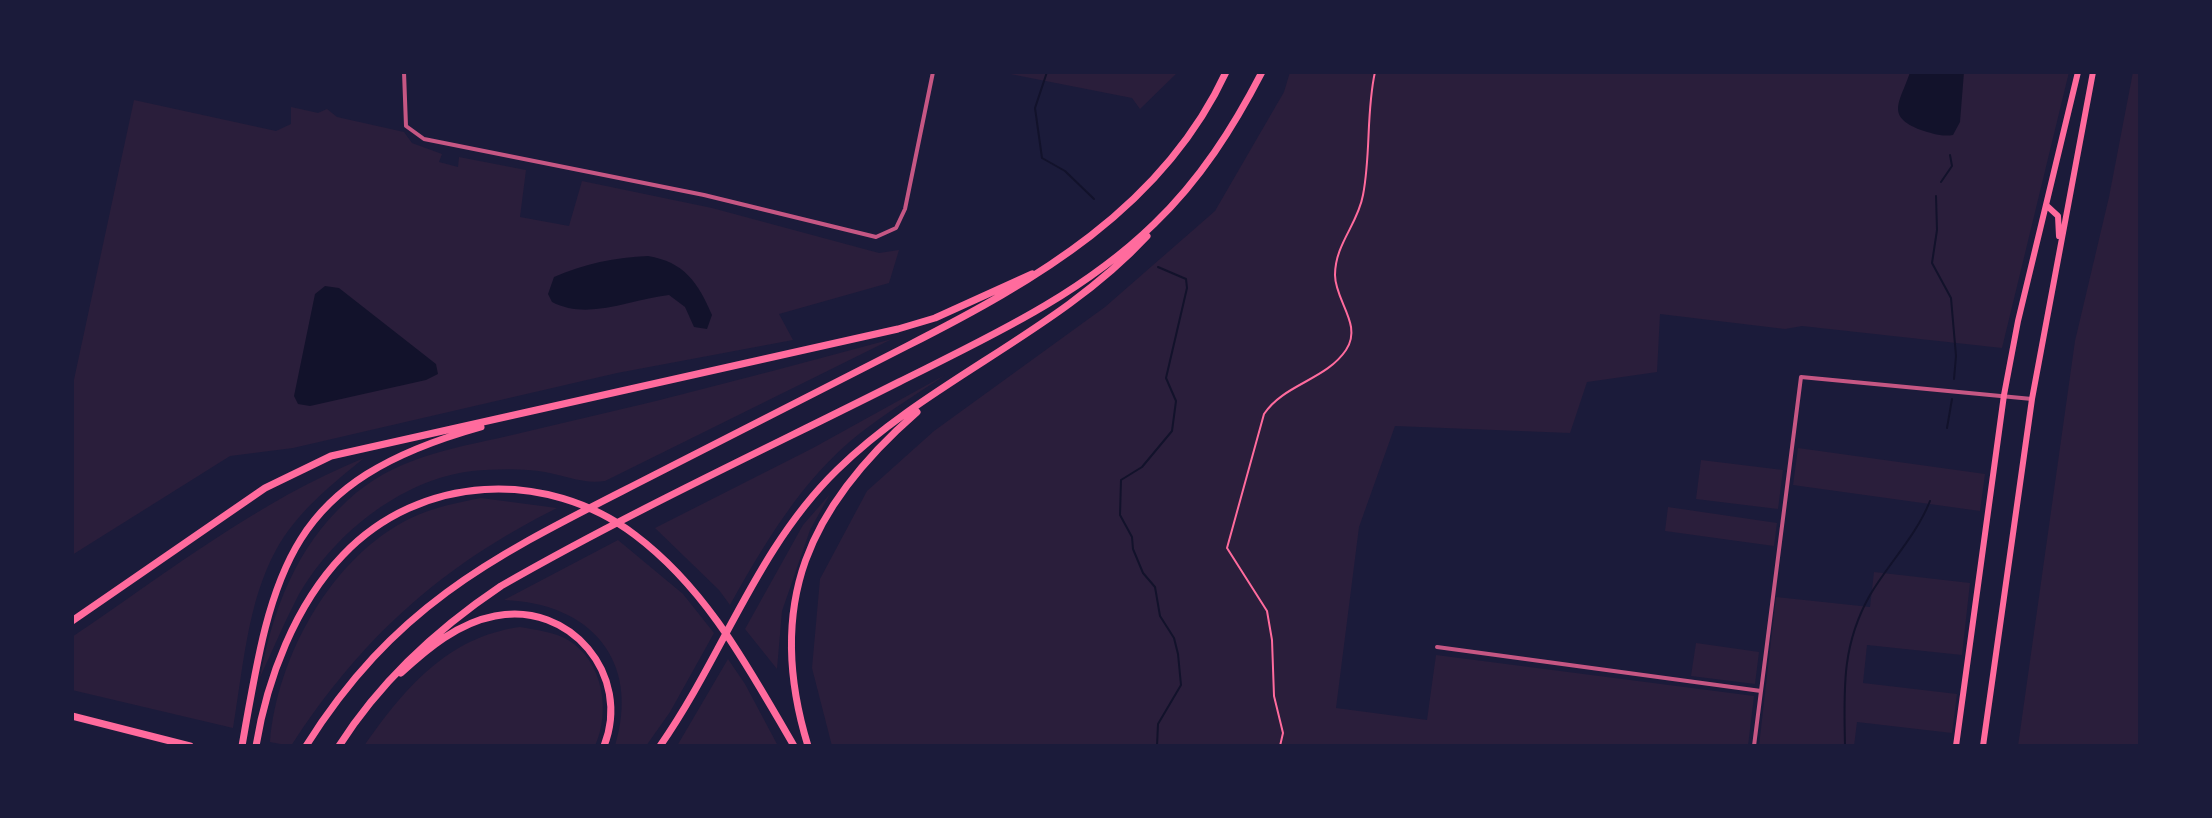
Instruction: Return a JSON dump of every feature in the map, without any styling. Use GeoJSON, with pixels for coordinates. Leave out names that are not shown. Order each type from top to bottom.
{"type":"FeatureCollection","features":[{"type":"Feature","properties":{"kind":"highway"},"geometry":{"type":"LineString","coordinates":[[306,746],[369,661],[421,610],[480,567],[564,520],[987,306],[1101,231],[1139,195],[1175,154],[1226,72]]}},
{"type":"Feature","properties":{"kind":"highway"},"geometry":{"type":"LineString","coordinates":[[660,746],[773,549],[816,491],[859,449],[1092,287],[1130,254],[1225,139],[1262,72]]}},
{"type":"Feature","properties":{"kind":"highway"},"geometry":{"type":"LineString","coordinates":[[339,746],[366,708],[416,651],[475,603],[597,535],[1049,305],[1126,250],[1174,204]]}},
{"type":"Feature","properties":{"kind":"highway"},"geometry":{"type":"LineString","coordinates":[[72,621],[265,488],[308,466],[357,449],[898,329],[982,298],[1048,266]]}},
{"type":"Feature","properties":{"kind":"highway"},"geometry":{"type":"LineString","coordinates":[[808,746],[797,709],[791,653],[797,593],[813,540],[840,491],[857,469],[946,387]]}},
{"type":"Feature","properties":{"kind":"highway"},"geometry":{"type":"LineString","coordinates":[[242,746],[261,638],[277,583],[304,534],[324,510],[362,476],[408,450],[548,409]]}},
{"type":"Feature","properties":{"kind":"highway"},"geometry":{"type":"LineString","coordinates":[[256,746],[286,646],[322,581],[343,555],[386,520],[419,503],[454,493],[496,488],[547,493],[573,501],[633,533],[662,557],[709,608],[794,746]]}},
{"type":"Feature","properties":{"kind":"highway"},"geometry":{"type":"LineString","coordinates":[[366,708],[404,670],[458,629],[497,615],[531,615],[548,619],[577,635],[601,665],[611,704],[611,724],[604,746]]}},
{"type":"Feature","properties":{"kind":"highway"},"geometry":{"type":"LineString","coordinates":[[72,716],[192,746]]}},
{"type":"Feature","properties":{"kind":"main road"},"geometry":{"type":"LineString","coordinates":[[1956,746],[2004,395],[2078,72]]}},
{"type":"Feature","properties":{"kind":"main road"},"geometry":{"type":"LineString","coordinates":[[1983,746],[2032,399],[2093,72]]}},
{"type":"Feature","properties":{"kind":"main road"},"geometry":{"type":"LineString","coordinates":[[2046,205],[2055,211],[2060,222],[2056,268]]}},
{"type":"Feature","properties":{"kind":"street"},"geometry":{"type":"LineString","coordinates":[[404,72],[406,126],[424,139],[661,185],[876,237],[896,228],[905,209],[933,72]]}},
{"type":"Feature","properties":{"kind":"street"},"geometry":{"type":"LineString","coordinates":[[1754,746],[1801,377],[2032,399]]}},
{"type":"Feature","properties":{"kind":"street"},"geometry":{"type":"LineString","coordinates":[[1437,647],[1761,691]]}},
{"type":"Feature","properties":{"kind":"path"},"geometry":{"type":"LineString","coordinates":[[1280,746],[1283,733],[1274,696],[1272,640],[1267,611],[1234,563],[1228,540],[1264,414],[1275,400],[1338,360],[1351,341],[1351,324],[1336,290],[1335,270],[1340,247],[1363,198],[1375,72]]}},
{"type":"Feature","properties":{"kind":"shaded area"},"geometry":{"type":"Polygon","coordinates":[[[1000,72],[1178,72],[1140,109],[1132,98],[1000,72]]]}},
{"type":"Feature","properties":{"kind":"shaded area"},"geometry":{"type":"Polygon","coordinates":[[[1290,72],[2069,72],[2002,348],[1802,326],[1785,329],[1660,314],[1657,372],[1587,382],[1570,433],[1395,426],[1359,527],[1336,708],[1427,720],[1436,655],[1754,696],[1748,746],[832,746],[812,668],[820,579],[867,491],[934,431],[1105,307],[1215,211],[1284,92],[1290,72]]]}},
{"type":"Feature","properties":{"kind":"shaded area"},"geometry":{"type":"Polygon","coordinates":[[[1910,72],[1964,72],[1960,122],[1953,135],[1921,130],[1902,119],[1898,107],[1910,72]]]}},
{"type":"Feature","properties":{"kind":"shaded area"},"geometry":{"type":"Polygon","coordinates":[[[2133,72],[2140,72],[2140,746],[2018,746],[2075,341],[2109,197],[2133,72]]]}},
{"type":"Feature","properties":{"kind":"shaded area"},"geometry":{"type":"Polygon","coordinates":[[[134,100],[276,131],[291,124],[291,107],[318,113],[327,109],[337,117],[404,132],[412,143],[442,154],[439,162],[458,167],[459,157],[526,170],[520,217],[569,226],[582,181],[712,208],[879,253],[899,250],[889,283],[779,314],[793,340],[617,373],[293,448],[230,456],[72,555],[72,389],[134,100]]]}},
{"type":"Feature","properties":{"kind":"shaded area"},"geometry":{"type":"Polygon","coordinates":[[[648,256],[671,263],[695,283],[712,315],[707,329],[694,327],[685,307],[669,295],[610,307],[580,309],[552,302],[548,294],[554,277],[565,272],[600,262],[648,256]]]}},
{"type":"Feature","properties":{"kind":"shaded area"},"geometry":{"type":"Polygon","coordinates":[[[325,286],[339,288],[436,364],[438,374],[426,380],[310,406],[298,404],[294,396],[315,294],[325,286]]]}},
{"type":"Feature","properties":{"kind":"shaded area"},"geometry":{"type":"Polygon","coordinates":[[[892,339],[605,481],[582,481],[528,470],[472,471],[418,486],[393,499],[347,534],[310,577],[291,609],[260,677],[272,628],[300,560],[313,539],[347,501],[383,475],[443,451],[656,401],[892,339]]]}},
{"type":"Feature","properties":{"kind":"shaded area"},"geometry":{"type":"Polygon","coordinates":[[[945,375],[859,434],[820,471],[786,513],[730,605],[719,590],[655,528],[813,448],[945,375]]]}},
{"type":"Feature","properties":{"kind":"shaded area"},"geometry":{"type":"Polygon","coordinates":[[[1798,448],[1985,474],[1980,511],[1793,485],[1798,448]]]}},
{"type":"Feature","properties":{"kind":"shaded area"},"geometry":{"type":"Polygon","coordinates":[[[364,458],[304,511],[284,536],[266,570],[252,614],[233,728],[72,690],[72,637],[250,517],[325,475],[364,458]]]}},
{"type":"Feature","properties":{"kind":"shaded area"},"geometry":{"type":"Polygon","coordinates":[[[1701,460],[1783,470],[1778,509],[1696,499],[1701,460]]]}},
{"type":"Feature","properties":{"kind":"shaded area"},"geometry":{"type":"Polygon","coordinates":[[[830,494],[810,530],[782,611],[777,669],[745,629],[803,525],[830,494]]]}},
{"type":"Feature","properties":{"kind":"shaded area"},"geometry":{"type":"Polygon","coordinates":[[[481,498],[557,508],[476,554],[441,580],[407,608],[346,671],[291,746],[270,742],[284,677],[297,644],[333,584],[382,535],[411,518],[437,508],[481,498]]]}},
{"type":"Feature","properties":{"kind":"shaded area"},"geometry":{"type":"Polygon","coordinates":[[[1668,507],[1777,523],[1774,546],[1665,531],[1668,507]]]}},
{"type":"Feature","properties":{"kind":"shaded area"},"geometry":{"type":"Polygon","coordinates":[[[618,540],[683,594],[714,633],[670,712],[646,746],[615,746],[621,715],[621,688],[614,663],[602,642],[584,625],[562,612],[504,600],[618,540]]]}},
{"type":"Feature","properties":{"kind":"shaded area"},"geometry":{"type":"Polygon","coordinates":[[[1874,572],[1970,583],[1962,655],[1867,645],[1863,683],[1957,694],[1952,733],[1857,722],[1854,746],[1759,746],[1776,597],[1870,607],[1874,572]]]}},
{"type":"Feature","properties":{"kind":"shaded area"},"geometry":{"type":"Polygon","coordinates":[[[520,627],[563,637],[589,660],[601,688],[603,703],[595,746],[364,746],[412,686],[449,654],[470,642],[520,627]]]}},
{"type":"Feature","properties":{"kind":"shaded area"},"geometry":{"type":"Polygon","coordinates":[[[1696,643],[1759,652],[1755,684],[1691,676],[1696,643]]]}},
{"type":"Feature","properties":{"kind":"shaded area"},"geometry":{"type":"Polygon","coordinates":[[[728,659],[778,746],[677,746],[728,659]]]}},
{"type":"Feature","properties":{"kind":"waterway"},"geometry":{"type":"LineString","coordinates":[[1047,72],[1035,108],[1042,158],[1065,171],[1094,199]]}},
{"type":"Feature","properties":{"kind":"waterway"},"geometry":{"type":"LineString","coordinates":[[1941,182],[1952,166],[1950,155]]}},
{"type":"Feature","properties":{"kind":"waterway"},"geometry":{"type":"LineString","coordinates":[[1936,196],[1937,230],[1932,263],[1951,298],[1956,356],[1954,379]]}},
{"type":"Feature","properties":{"kind":"waterway"},"geometry":{"type":"LineString","coordinates":[[1157,746],[1158,724],[1181,685],[1178,654],[1174,638],[1160,616],[1155,587],[1143,573],[1133,549],[1132,537],[1120,515],[1121,480],[1142,467],[1172,431],[1176,401],[1166,378],[1187,288],[1186,279],[1158,267]]}},
{"type":"Feature","properties":{"kind":"waterway"},"geometry":{"type":"LineString","coordinates":[[1947,428],[1952,399]]}},
{"type":"Feature","properties":{"kind":"waterway"},"geometry":{"type":"LineString","coordinates":[[1845,746],[1846,669],[1854,632],[1870,595],[1917,526],[1930,501]]}}]}
